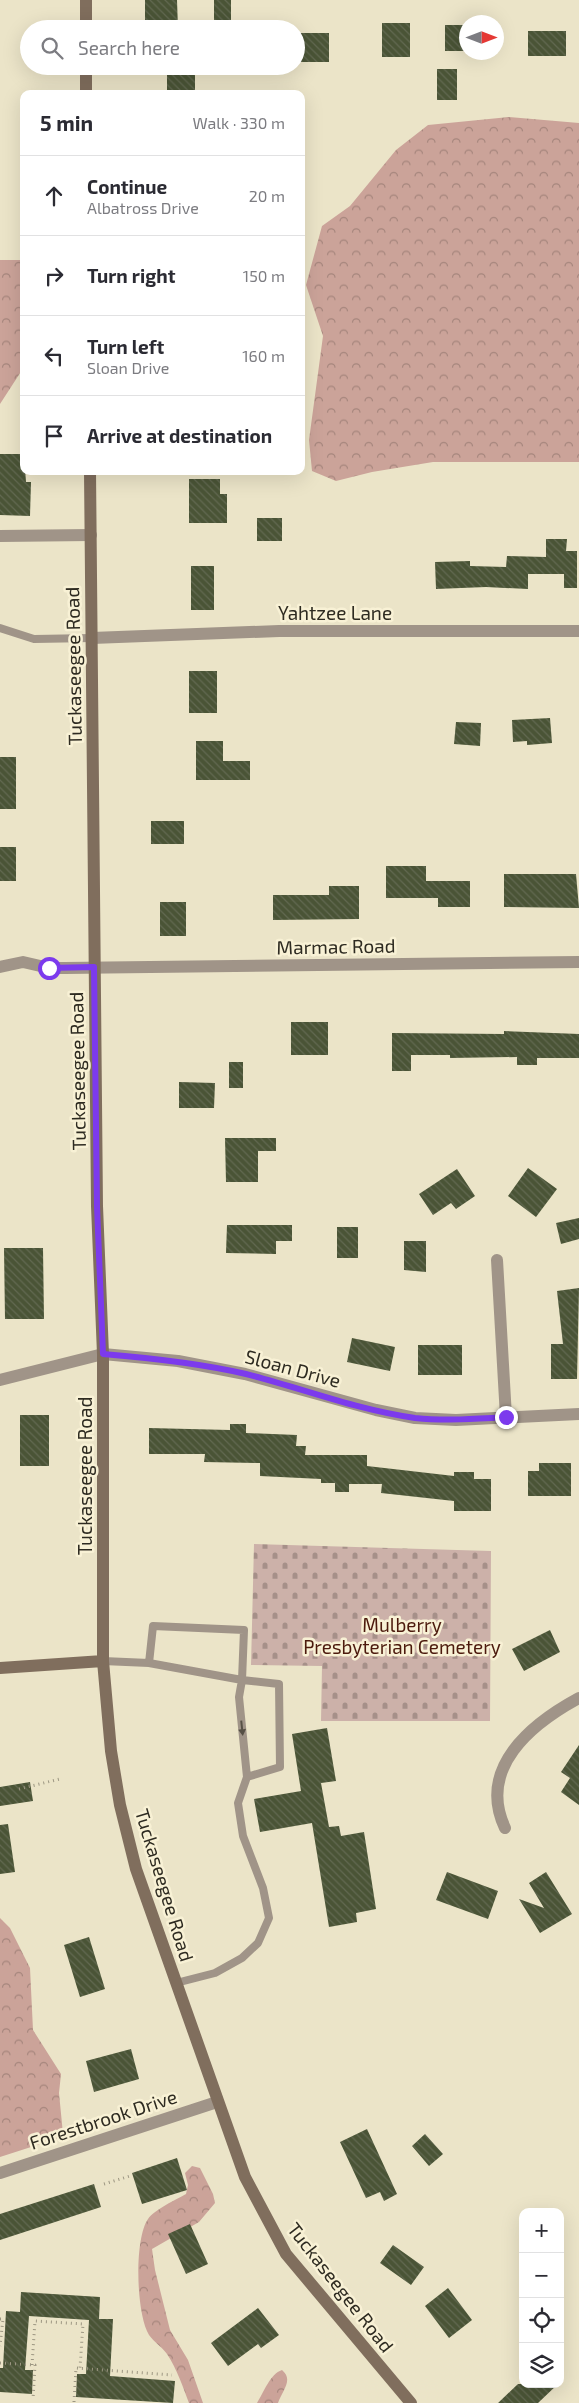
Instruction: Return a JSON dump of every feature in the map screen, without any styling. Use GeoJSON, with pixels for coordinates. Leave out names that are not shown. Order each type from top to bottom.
{"type":"FeatureCollection","features":[{"type":"Feature","properties":{"kind":"street"},"geometry":{"type":"LineString","coordinates":[[86,0],[86,20]]}},
{"type":"Feature","properties":{"kind":"street"},"geometry":{"type":"LineString","coordinates":[[86,75],[86,90]]}},
{"type":"Feature","properties":{"kind":"street","name":"Tuckaseegee Road"},"geometry":{"type":"LineString","coordinates":[[90,475],[97,1206],[103,1354],[103,1661],[111,1751],[120,1805],[136,1869],[242,2170],[267,2222],[286,2254],[411,2403]]}},
{"type":"Feature","properties":{"kind":"street"},"geometry":{"type":"LineString","coordinates":[[0,536],[91,535]]}},
{"type":"Feature","properties":{"kind":"street","name":"Yahtzee Lane"},"geometry":{"type":"LineString","coordinates":[[92,638],[279,631],[579,631]]}},
{"type":"Feature","properties":{"kind":"street","name":"Marmac Road"},"geometry":{"type":"LineString","coordinates":[[0,967],[23,962],[49,968],[579,962]]}},
{"type":"Feature","properties":{"kind":"street"},"geometry":{"type":"LineString","coordinates":[[497,1260],[506,1417]]}},
{"type":"Feature","properties":{"kind":"street","name":"Sloan Drive"},"geometry":{"type":"LineString","coordinates":[[0,1380],[103,1354],[178,1361],[245,1374],[376,1410],[415,1418],[456,1420],[579,1414]]}},
{"type":"Feature","properties":{"kind":"street"},"geometry":{"type":"LineString","coordinates":[[0,1668],[103,1661]]}},
{"type":"Feature","properties":{"kind":"street"},"geometry":{"type":"LineString","coordinates":[[505,1828],[498,1814],[496,1791],[504,1766],[518,1744],[537,1724],[579,1698]]}},
{"type":"Feature","properties":{"kind":"street","name":"Forestbrook Drive"},"geometry":{"type":"LineString","coordinates":[[0,2172],[217,2102]]}},
{"type":"Feature","properties":{"kind":"lane"},"geometry":{"type":"LineString","coordinates":[[0,628],[34,639],[92,638]]}},
{"type":"Feature","properties":{"kind":"lane"},"geometry":{"type":"LineString","coordinates":[[150,1663],[153,1626],[244,1630],[242,1680],[239,1697],[247,1777],[238,1803],[243,1836],[263,1888],[269,1918],[258,1943],[242,1958],[214,1973],[176,1983]]}},
{"type":"Feature","properties":{"kind":"lane"},"geometry":{"type":"LineString","coordinates":[[103,1661],[150,1663],[242,1680],[279,1684],[280,1767],[247,1777]]}},
{"type":"Feature","properties":{"kind":"path"},"geometry":{"type":"LineString","coordinates":[[19,1789],[60,1779]]}},
{"type":"Feature","properties":{"kind":"path"},"geometry":{"type":"LineString","coordinates":[[104,2184],[130,2176]]}},
{"type":"Feature","properties":{"kind":"path"},"geometry":{"type":"LineString","coordinates":[[0,2319],[3,2320],[0,2346]]}},
{"type":"Feature","properties":{"kind":"path"},"geometry":{"type":"LineString","coordinates":[[32,2365],[35,2321],[73,2323],[83,2324],[80,2368]]}},
{"type":"Feature","properties":{"kind":"path"},"geometry":{"type":"LineString","coordinates":[[0,2363],[35,2365],[33,2400]]}},
{"type":"Feature","properties":{"kind":"path"},"geometry":{"type":"LineString","coordinates":[[74,2402],[76,2368],[172,2375]]}},
{"type":"Feature","properties":{"kind":"green space"},"geometry":{"type":"Polygon","coordinates":[[[509,117],[579,123],[579,462],[433,462],[372,472],[336,481],[312,471],[309,440],[323,336],[306,285],[322,226],[350,206],[396,150],[428,125],[509,117]]]}},
{"type":"Feature","properties":{"kind":"green space"},"geometry":{"type":"Polygon","coordinates":[[[0,260],[20,260],[20,373],[0,404],[0,260]]]}},
{"type":"Feature","properties":{"kind":"green space","name":"Mulberry Presbyterian Cemetery"},"geometry":{"type":"Polygon","coordinates":[[[254,1544],[491,1551],[490,1721],[321,1721],[322,1666],[251,1665],[254,1544]]]}},
{"type":"Feature","properties":{"kind":"green space"},"geometry":{"type":"Polygon","coordinates":[[[0,1918],[10,1928],[30,1968],[33,2030],[61,2074],[59,2093],[63,2134],[59,2138],[0,2157],[0,1918]]]}},
{"type":"Feature","properties":{"kind":"green space"},"geometry":{"type":"Polygon","coordinates":[[[192,2166],[200,2168],[213,2194],[215,2203],[199,2222],[152,2249],[155,2270],[170,2330],[188,2360],[203,2403],[189,2403],[171,2360],[149,2335],[141,2311],[138,2277],[140,2243],[143,2229],[148,2219],[160,2208],[186,2194],[188,2185],[185,2173],[192,2166]]]}},
{"type":"Feature","properties":{"kind":"green space"},"geometry":{"type":"Polygon","coordinates":[[[282,2370],[287,2378],[287,2382],[278,2403],[257,2403],[274,2375],[282,2370]]]}},
{"type":"Feature","properties":{"kind":"building"},"geometry":{"type":"Polygon","coordinates":[[[145,0],[177,0],[178,20],[145,20],[145,0]]]}},
{"type":"Feature","properties":{"kind":"building"},"geometry":{"type":"Polygon","coordinates":[[[214,0],[231,0],[231,20],[214,20],[214,0]]]}},
{"type":"Feature","properties":{"kind":"building"},"geometry":{"type":"Polygon","coordinates":[[[382,23],[410,23],[410,57],[382,57],[382,23]]]}},
{"type":"Feature","properties":{"kind":"building"},"geometry":{"type":"Polygon","coordinates":[[[445,25],[459,25],[459,51],[445,51],[445,25]]]}},
{"type":"Feature","properties":{"kind":"building"},"geometry":{"type":"Polygon","coordinates":[[[528,31],[566,31],[566,56],[528,56],[528,31]]]}},
{"type":"Feature","properties":{"kind":"building"},"geometry":{"type":"Polygon","coordinates":[[[305,33],[329,33],[329,62],[305,62],[305,33]]]}},
{"type":"Feature","properties":{"kind":"building"},"geometry":{"type":"Polygon","coordinates":[[[437,69],[457,69],[457,100],[437,100],[437,69]]]}},
{"type":"Feature","properties":{"kind":"building"},"geometry":{"type":"Polygon","coordinates":[[[167,75],[195,75],[195,90],[167,90],[167,75]]]}},
{"type":"Feature","properties":{"kind":"building"},"geometry":{"type":"Polygon","coordinates":[[[0,454],[20,454],[20,475],[26,475],[26,482],[31,482],[30,516],[0,515],[0,454]]]}},
{"type":"Feature","properties":{"kind":"building"},"geometry":{"type":"Polygon","coordinates":[[[189,479],[220,479],[220,494],[227,494],[227,523],[189,523],[189,479]]]}},
{"type":"Feature","properties":{"kind":"building"},"geometry":{"type":"Polygon","coordinates":[[[257,518],[282,518],[282,541],[257,541],[257,518]]]}},
{"type":"Feature","properties":{"kind":"building"},"geometry":{"type":"Polygon","coordinates":[[[546,539],[567,539],[566,551],[577,551],[577,588],[564,588],[564,574],[528,574],[528,589],[486,587],[436,589],[435,562],[470,561],[470,566],[506,567],[507,556],[546,557],[546,539]]]}},
{"type":"Feature","properties":{"kind":"building"},"geometry":{"type":"Polygon","coordinates":[[[191,566],[214,566],[214,610],[191,610],[191,566]]]}},
{"type":"Feature","properties":{"kind":"building"},"geometry":{"type":"Polygon","coordinates":[[[189,671],[217,671],[217,713],[189,713],[189,671]]]}},
{"type":"Feature","properties":{"kind":"building"},"geometry":{"type":"Polygon","coordinates":[[[550,718],[552,743],[527,745],[527,741],[513,742],[512,720],[550,718]]]}},
{"type":"Feature","properties":{"kind":"building"},"geometry":{"type":"Polygon","coordinates":[[[456,722],[481,723],[480,746],[454,744],[456,722]]]}},
{"type":"Feature","properties":{"kind":"building"},"geometry":{"type":"Polygon","coordinates":[[[196,741],[223,741],[223,761],[250,761],[250,780],[196,780],[196,741]]]}},
{"type":"Feature","properties":{"kind":"building"},"geometry":{"type":"Polygon","coordinates":[[[0,757],[16,757],[16,809],[0,809],[0,757]]]}},
{"type":"Feature","properties":{"kind":"building"},"geometry":{"type":"Polygon","coordinates":[[[151,821],[184,821],[184,844],[151,844],[151,821]]]}},
{"type":"Feature","properties":{"kind":"building"},"geometry":{"type":"Polygon","coordinates":[[[0,847],[16,847],[16,881],[0,881],[0,847]]]}},
{"type":"Feature","properties":{"kind":"building"},"geometry":{"type":"Polygon","coordinates":[[[386,866],[426,866],[426,881],[470,881],[470,907],[438,907],[438,898],[386,898],[386,866]]]}},
{"type":"Feature","properties":{"kind":"building"},"geometry":{"type":"Polygon","coordinates":[[[504,874],[576,874],[579,908],[504,907],[504,874]]]}},
{"type":"Feature","properties":{"kind":"building"},"geometry":{"type":"Polygon","coordinates":[[[329,886],[359,886],[359,919],[273,920],[273,895],[329,895],[329,886]]]}},
{"type":"Feature","properties":{"kind":"building"},"geometry":{"type":"Polygon","coordinates":[[[160,902],[186,902],[186,936],[160,936],[160,902]]]}},
{"type":"Feature","properties":{"kind":"building"},"geometry":{"type":"Polygon","coordinates":[[[291,1022],[328,1022],[328,1055],[291,1055],[291,1022]]]}},
{"type":"Feature","properties":{"kind":"building"},"geometry":{"type":"Polygon","coordinates":[[[504,1031],[579,1034],[579,1058],[537,1058],[537,1065],[517,1065],[517,1057],[450,1058],[450,1055],[411,1055],[411,1071],[392,1071],[392,1033],[504,1034],[504,1031]]]}},
{"type":"Feature","properties":{"kind":"building"},"geometry":{"type":"Polygon","coordinates":[[[229,1062],[243,1062],[243,1088],[229,1088],[229,1062]]]}},
{"type":"Feature","properties":{"kind":"building"},"geometry":{"type":"Polygon","coordinates":[[[179,1082],[215,1083],[214,1108],[179,1108],[179,1082]]]}},
{"type":"Feature","properties":{"kind":"building"},"geometry":{"type":"Polygon","coordinates":[[[225,1138],[276,1138],[276,1151],[258,1151],[258,1182],[226,1182],[225,1138]]]}},
{"type":"Feature","properties":{"kind":"building"},"geometry":{"type":"Polygon","coordinates":[[[528,1168],[557,1189],[536,1217],[508,1196],[528,1168]]]}},
{"type":"Feature","properties":{"kind":"building"},"geometry":{"type":"Polygon","coordinates":[[[457,1169],[475,1196],[456,1209],[451,1203],[433,1215],[419,1194],[457,1169]]]}},
{"type":"Feature","properties":{"kind":"building"},"geometry":{"type":"Polygon","coordinates":[[[579,1218],[579,1239],[561,1244],[556,1223],[579,1218]]]}},
{"type":"Feature","properties":{"kind":"building"},"geometry":{"type":"Polygon","coordinates":[[[227,1225],[292,1225],[292,1241],[276,1241],[276,1254],[226,1253],[227,1225]]]}},
{"type":"Feature","properties":{"kind":"building"},"geometry":{"type":"Polygon","coordinates":[[[337,1227],[358,1227],[358,1258],[337,1258],[337,1227]]]}},
{"type":"Feature","properties":{"kind":"building"},"geometry":{"type":"Polygon","coordinates":[[[404,1241],[426,1241],[426,1272],[404,1270],[404,1241]]]}},
{"type":"Feature","properties":{"kind":"building"},"geometry":{"type":"Polygon","coordinates":[[[4,1248],[43,1248],[44,1319],[5,1319],[4,1248]]]}},
{"type":"Feature","properties":{"kind":"building"},"geometry":{"type":"Polygon","coordinates":[[[579,1288],[577,1379],[551,1379],[551,1344],[563,1344],[557,1291],[579,1288]]]}},
{"type":"Feature","properties":{"kind":"building"},"geometry":{"type":"Polygon","coordinates":[[[352,1338],[395,1347],[390,1371],[347,1362],[352,1338]]]}},
{"type":"Feature","properties":{"kind":"building"},"geometry":{"type":"Polygon","coordinates":[[[418,1345],[462,1345],[462,1375],[418,1375],[418,1345]]]}},
{"type":"Feature","properties":{"kind":"building"},"geometry":{"type":"Polygon","coordinates":[[[20,1415],[49,1415],[49,1466],[20,1466],[20,1415]]]}},
{"type":"Feature","properties":{"kind":"building"},"geometry":{"type":"Polygon","coordinates":[[[230,1424],[246,1424],[246,1433],[297,1435],[296,1446],[306,1446],[305,1455],[367,1455],[367,1466],[454,1476],[454,1472],[474,1472],[474,1479],[491,1479],[491,1511],[454,1511],[454,1501],[381,1493],[382,1484],[349,1484],[349,1492],[335,1492],[335,1483],[321,1483],[321,1479],[260,1476],[260,1463],[204,1462],[205,1454],[149,1454],[149,1428],[230,1430],[230,1424]]]}},
{"type":"Feature","properties":{"kind":"building"},"geometry":{"type":"Polygon","coordinates":[[[539,1463],[571,1463],[571,1496],[528,1496],[528,1471],[539,1471],[539,1463]]]}},
{"type":"Feature","properties":{"kind":"building"},"geometry":{"type":"Polygon","coordinates":[[[550,1630],[560,1652],[524,1671],[512,1649],[550,1630]]]}},
{"type":"Feature","properties":{"kind":"building"},"geometry":{"type":"Polygon","coordinates":[[[327,1728],[336,1781],[321,1783],[329,1827],[339,1826],[341,1836],[364,1832],[376,1909],[356,1913],[357,1922],[329,1927],[312,1823],[260,1832],[254,1799],[301,1791],[292,1734],[327,1728]]]}},
{"type":"Feature","properties":{"kind":"building"},"geometry":{"type":"Polygon","coordinates":[[[579,1745],[579,1805],[561,1792],[570,1778],[561,1772],[579,1745]]]}},
{"type":"Feature","properties":{"kind":"building"},"geometry":{"type":"Polygon","coordinates":[[[30,1782],[33,1801],[0,1806],[0,1787],[30,1782]]]}},
{"type":"Feature","properties":{"kind":"building"},"geometry":{"type":"Polygon","coordinates":[[[8,1824],[15,1872],[0,1874],[0,1825],[8,1824]]]}},
{"type":"Feature","properties":{"kind":"building"},"geometry":{"type":"Polygon","coordinates":[[[447,1872],[498,1891],[488,1919],[436,1900],[447,1872]]]}},
{"type":"Feature","properties":{"kind":"building"},"geometry":{"type":"Polygon","coordinates":[[[546,1872],[572,1914],[540,1933],[519,1899],[544,1908],[529,1883],[546,1872]]]}},
{"type":"Feature","properties":{"kind":"building"},"geometry":{"type":"Polygon","coordinates":[[[89,1937],[105,1989],[80,1997],[64,1945],[89,1937]]]}},
{"type":"Feature","properties":{"kind":"building"},"geometry":{"type":"Polygon","coordinates":[[[131,2049],[139,2079],[94,2092],[86,2061],[131,2049]]]}},
{"type":"Feature","properties":{"kind":"building"},"geometry":{"type":"Polygon","coordinates":[[[367,2129],[397,2194],[384,2201],[380,2192],[366,2198],[340,2142],[367,2129]]]}},
{"type":"Feature","properties":{"kind":"building"},"geometry":{"type":"Polygon","coordinates":[[[425,2134],[443,2154],[429,2166],[412,2146],[425,2134]]]}},
{"type":"Feature","properties":{"kind":"building"},"geometry":{"type":"Polygon","coordinates":[[[177,2158],[187,2190],[142,2204],[132,2173],[177,2158]]]}},
{"type":"Feature","properties":{"kind":"building"},"geometry":{"type":"Polygon","coordinates":[[[94,2184],[101,2207],[0,2240],[0,2214],[94,2184]]]}},
{"type":"Feature","properties":{"kind":"building"},"geometry":{"type":"Polygon","coordinates":[[[190,2224],[208,2264],[186,2274],[168,2234],[190,2224]]]}},
{"type":"Feature","properties":{"kind":"building"},"geometry":{"type":"Polygon","coordinates":[[[393,2245],[424,2267],[411,2285],[380,2263],[393,2245]]]}},
{"type":"Feature","properties":{"kind":"building"},"geometry":{"type":"Polygon","coordinates":[[[448,2288],[472,2320],[449,2338],[425,2306],[448,2288]]]}},
{"type":"Feature","properties":{"kind":"building"},"geometry":{"type":"Polygon","coordinates":[[[21,2292],[100,2297],[99,2319],[113,2319],[110,2376],[175,2381],[173,2403],[76,2397],[77,2374],[86,2374],[89,2320],[29,2316],[25,2370],[33,2370],[32,2394],[0,2392],[0,2368],[3,2368],[6,2311],[20,2312],[21,2292]]]}},
{"type":"Feature","properties":{"kind":"building"},"geometry":{"type":"Polygon","coordinates":[[[258,2308],[279,2335],[261,2348],[258,2344],[228,2366],[211,2343],[258,2308]]]}},
{"type":"Feature","properties":{"kind":"building"},"geometry":{"type":"Polygon","coordinates":[[[518,2384],[519,2388],[554,2388],[538,2403],[498,2403],[518,2384]]]}},
{"type":"Feature","properties":{"kind":"route"},"geometry":{"type":"LineString","coordinates":[[49,968],[94,967],[97,1206],[103,1354],[178,1361],[245,1374],[376,1410],[415,1418],[456,1420],[506,1417]]}}]}
